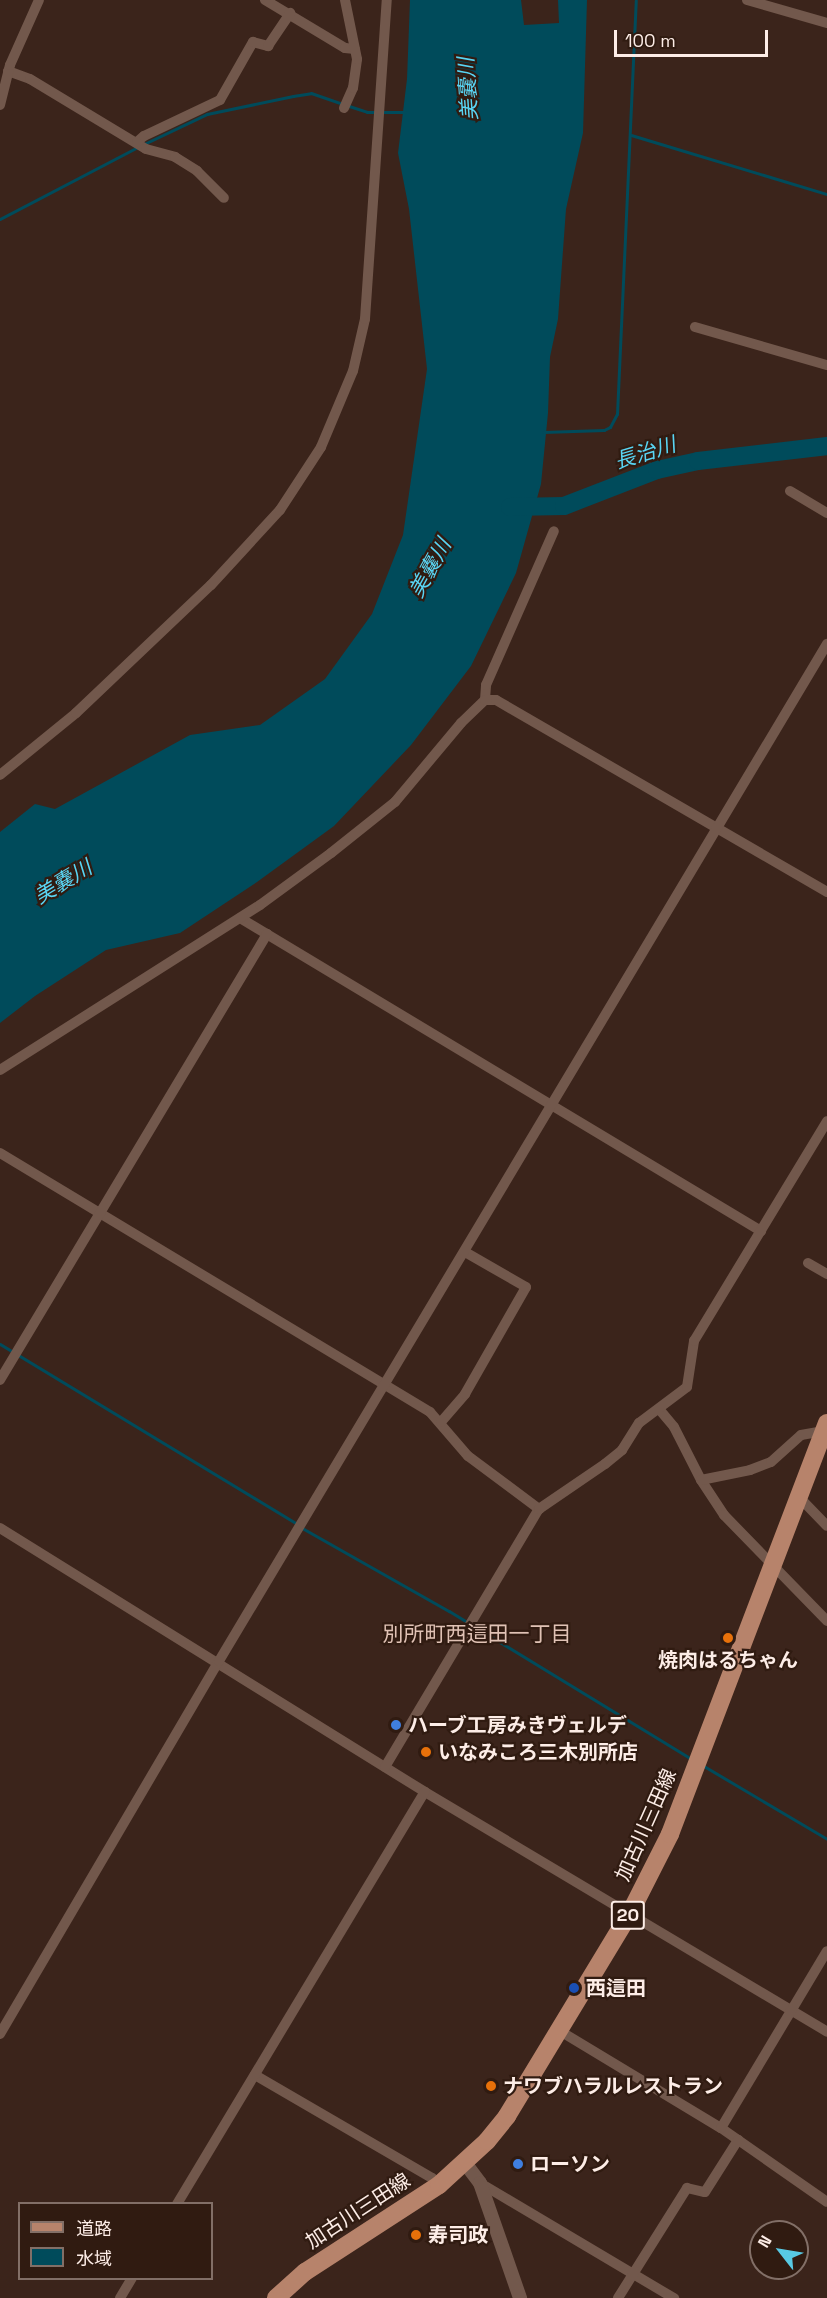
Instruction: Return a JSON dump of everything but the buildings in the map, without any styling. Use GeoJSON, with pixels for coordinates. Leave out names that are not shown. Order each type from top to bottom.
{"type":"FeatureCollection","features":[{"type":"Feature","properties":{"kind":"main road","name":"加古川三田線"},"geometry":{"type":"LineString","coordinates":[[276,2298],[305,2272],[439,2185],[465,2163],[507,2116],[560,2031],[656,1863],[684,1802],[825,1427]]}},
{"type":"Feature","properties":{"kind":"street"},"geometry":{"type":"LineString","coordinates":[[0,105],[6,65],[39,0]]}},
{"type":"Feature","properties":{"kind":"street"},"geometry":{"type":"LineString","coordinates":[[265,0],[345,48],[355,49]]}},
{"type":"Feature","properties":{"kind":"street"},"geometry":{"type":"LineString","coordinates":[[344,108],[353,88],[357,59],[345,0]]}},
{"type":"Feature","properties":{"kind":"street"},"geometry":{"type":"LineString","coordinates":[[0,775],[75,713],[211,585],[280,510],[321,447],[353,371],[365,319],[387,0]]}},
{"type":"Feature","properties":{"kind":"street"},"geometry":{"type":"LineString","coordinates":[[747,0],[827,23]]}},
{"type":"Feature","properties":{"kind":"street"},"geometry":{"type":"LineString","coordinates":[[136,142],[220,100],[253,42],[268,46],[290,13]]}},
{"type":"Feature","properties":{"kind":"street"},"geometry":{"type":"LineString","coordinates":[[6,65],[146,149],[175,157],[196,171],[224,198]]}},
{"type":"Feature","properties":{"kind":"street"},"geometry":{"type":"LineString","coordinates":[[695,327],[827,365]]}},
{"type":"Feature","properties":{"kind":"street"},"geometry":{"type":"LineString","coordinates":[[790,491],[827,513]]}},
{"type":"Feature","properties":{"kind":"street"},"geometry":{"type":"LineString","coordinates":[[0,1070],[240,918],[331,853],[395,802],[461,723],[485,700],[486,685],[554,531]]}},
{"type":"Feature","properties":{"kind":"street"},"geometry":{"type":"LineString","coordinates":[[0,2034],[219,1661],[827,644]]}},
{"type":"Feature","properties":{"kind":"street"},"geometry":{"type":"LineString","coordinates":[[485,700],[496,700],[827,892]]}},
{"type":"Feature","properties":{"kind":"street"},"geometry":{"type":"LineString","coordinates":[[240,918],[761,1231]]}},
{"type":"Feature","properties":{"kind":"street"},"geometry":{"type":"LineString","coordinates":[[0,1380],[267,934]]}},
{"type":"Feature","properties":{"kind":"street"},"geometry":{"type":"LineString","coordinates":[[385,1767],[538,1509],[605,1464],[622,1450],[639,1423],[687,1387],[694,1341],[827,1121]]}},
{"type":"Feature","properties":{"kind":"street"},"geometry":{"type":"LineString","coordinates":[[0,1153],[430,1412],[468,1456],[538,1509]]}},
{"type":"Feature","properties":{"kind":"street"},"geometry":{"type":"LineString","coordinates":[[441,1422],[465,1394],[526,1287],[465,1252]]}},
{"type":"Feature","properties":{"kind":"street"},"geometry":{"type":"LineString","coordinates":[[808,1263],[827,1274]]}},
{"type":"Feature","properties":{"kind":"street"},"geometry":{"type":"LineString","coordinates":[[659,1409],[674,1427],[701,1480],[724,1515],[827,1621]]}},
{"type":"Feature","properties":{"kind":"street"},"geometry":{"type":"LineString","coordinates":[[701,1480],[750,1470],[771,1462],[801,1435],[825,1427]]}},
{"type":"Feature","properties":{"kind":"street"},"geometry":{"type":"LineString","coordinates":[[799,1497],[827,1526]]}},
{"type":"Feature","properties":{"kind":"street"},"geometry":{"type":"LineString","coordinates":[[0,1528],[219,1661],[425,1792],[630,1912],[827,2032]]}},
{"type":"Feature","properties":{"kind":"street"},"geometry":{"type":"LineString","coordinates":[[178,2202],[425,1792]]}},
{"type":"Feature","properties":{"kind":"street"},"geometry":{"type":"LineString","coordinates":[[721,2128],[827,1951]]}},
{"type":"Feature","properties":{"kind":"street"},"geometry":{"type":"LineString","coordinates":[[560,2031],[721,2128],[827,2202]]}},
{"type":"Feature","properties":{"kind":"street"},"geometry":{"type":"LineString","coordinates":[[255,2075],[432,2178],[439,2185]]}},
{"type":"Feature","properties":{"kind":"street"},"geometry":{"type":"LineString","coordinates":[[618,2298],[687,2188],[705,2192],[738,2140]]}},
{"type":"Feature","properties":{"kind":"street"},"geometry":{"type":"LineString","coordinates":[[465,2163],[480,2183],[520,2298]]}},
{"type":"Feature","properties":{"kind":"street"},"geometry":{"type":"LineString","coordinates":[[480,2183],[674,2298]]}},
{"type":"Feature","properties":{"kind":"street"},"geometry":{"type":"LineString","coordinates":[[120,2298],[131,2280]]}},
{"type":"Feature","properties":{"kind":"water","name":"美嚢川"},"geometry":{"type":"Polygon","coordinates":[[[410,0],[521,0],[524,25],[559,23],[558,0],[587,0],[583,133],[566,209],[558,319],[550,357],[548,413],[541,484],[516,573],[471,666],[411,745],[334,826],[257,882],[180,933],[106,950],[35,996],[0,1023],[0,832],[35,804],[55,809],[190,735],[260,725],[325,679],[372,614],[403,535],[427,369],[409,209],[398,153],[407,79],[410,0]]]}},
{"type":"Feature","properties":{"kind":"waterway"},"geometry":{"type":"LineString","coordinates":[[543,432],[604,430],[610,427],[617,414],[636,0]]}},
{"type":"Feature","properties":{"kind":"waterway"},"geometry":{"type":"LineString","coordinates":[[144,144],[207,114],[293,96],[311,93],[343,104]]}},
{"type":"Feature","properties":{"kind":"waterway"},"geometry":{"type":"LineString","coordinates":[[349,106],[367,112],[405,112]]}},
{"type":"Feature","properties":{"kind":"waterway"},"geometry":{"type":"LineString","coordinates":[[631,135],[827,194]]}},
{"type":"Feature","properties":{"kind":"waterway"},"geometry":{"type":"LineString","coordinates":[[0,219],[138,147]]}},
{"type":"Feature","properties":{"kind":"waterway","name":"長治川"},"geometry":{"type":"LineString","coordinates":[[510,507],[564,506],[657,470],[698,461],[827,446]]}},
{"type":"Feature","properties":{"kind":"waterway"},"geometry":{"type":"LineString","coordinates":[[0,1344],[297,1524]]}},
{"type":"Feature","properties":{"kind":"waterway"},"geometry":{"type":"LineString","coordinates":[[302,1528],[449,1611],[691,1759]]}},
{"type":"Feature","properties":{"kind":"waterway"},"geometry":{"type":"LineString","coordinates":[[702,1765],[827,1839]]}},
{"type":"Feature","properties":{"kind":"place","name":"焼肉はるちゃん"},"geometry":{"type":"Point","coordinates":[728,1638]}},
{"type":"Feature","properties":{"kind":"place","name":"ハーブ工房みきヴェルデ"},"geometry":{"type":"Point","coordinates":[396,1725]}},
{"type":"Feature","properties":{"kind":"place","name":"いなみころ三木別所店"},"geometry":{"type":"Point","coordinates":[426,1752]}},
{"type":"Feature","properties":{"kind":"place","name":"西這田"},"geometry":{"type":"Point","coordinates":[574,1988]}},
{"type":"Feature","properties":{"kind":"place","name":"ナワブハラルレストラン"},"geometry":{"type":"Point","coordinates":[491,2086]}},
{"type":"Feature","properties":{"kind":"place","name":"ローソン"},"geometry":{"type":"Point","coordinates":[518,2164]}},
{"type":"Feature","properties":{"kind":"place","name":"寿司政"},"geometry":{"type":"Point","coordinates":[416,2235]}},
{"type":"Feature","properties":{"kind":"district","name":"別所町西這田一丁目"},"geometry":{"type":"Point","coordinates":[477,1634]}}]}
